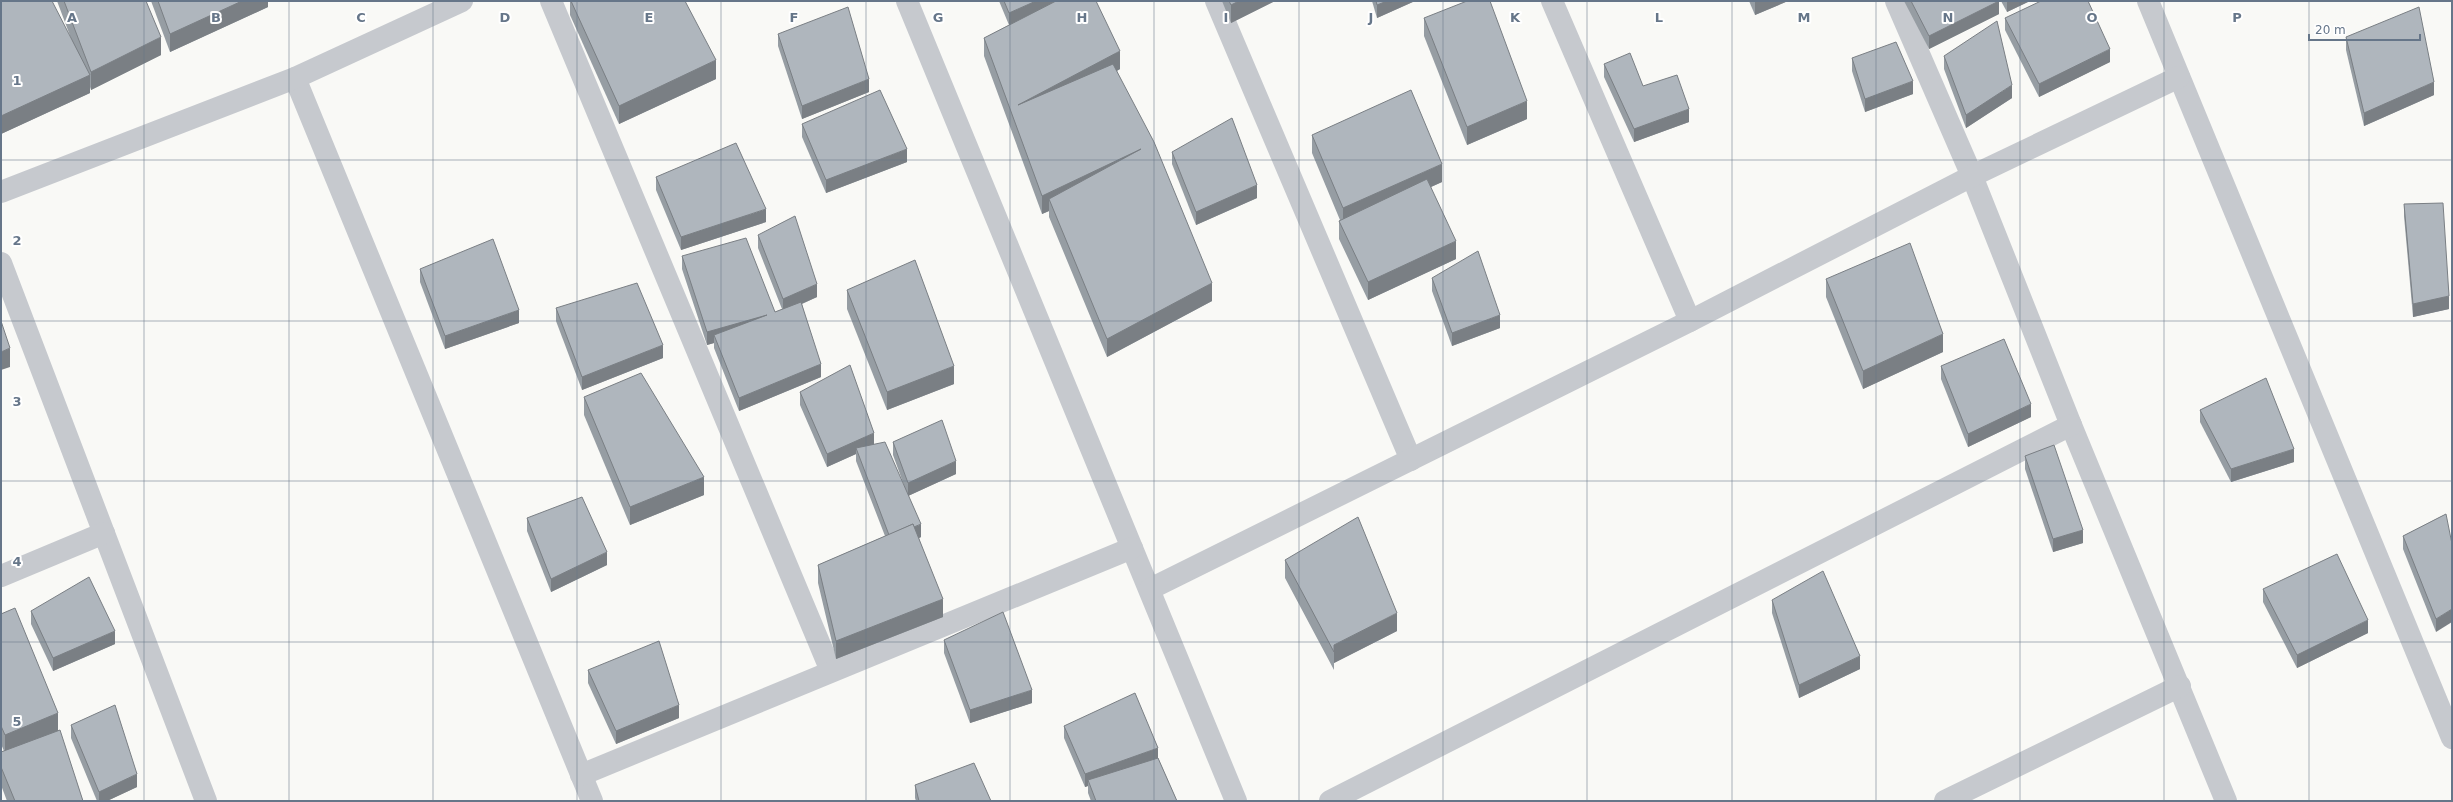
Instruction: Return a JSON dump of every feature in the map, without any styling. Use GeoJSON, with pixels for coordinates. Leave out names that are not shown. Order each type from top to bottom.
{"type":"FeatureCollection","features":[{"type":"Feature","properties":{"kind":"street"},"geometry":{"type":"LineString","coordinates":[[1,192],[295,78],[462,1]]}},
{"type":"Feature","properties":{"kind":"street"},"geometry":{"type":"LineString","coordinates":[[551,1],[831,671]]}},
{"type":"Feature","properties":{"kind":"street"},"geometry":{"type":"LineString","coordinates":[[907,1],[1236,801]]}},
{"type":"Feature","properties":{"kind":"street"},"geometry":{"type":"LineString","coordinates":[[1216,1],[1411,460]]}},
{"type":"Feature","properties":{"kind":"street"},"geometry":{"type":"LineString","coordinates":[[1552,1],[1690,321]]}},
{"type":"Feature","properties":{"kind":"street"},"geometry":{"type":"LineString","coordinates":[[1896,1],[1972,176],[2071,425],[2180,686],[2226,801]]}},
{"type":"Feature","properties":{"kind":"street"},"geometry":{"type":"LineString","coordinates":[[2148,1],[2452,738]]}},
{"type":"Feature","properties":{"kind":"street"},"geometry":{"type":"LineString","coordinates":[[1150,589],[1690,321],[1972,176],[2179,77]]}},
{"type":"Feature","properties":{"kind":"street"},"geometry":{"type":"LineString","coordinates":[[295,78],[592,801]]}},
{"type":"Feature","properties":{"kind":"street"},"geometry":{"type":"LineString","coordinates":[[1,263],[206,801]]}},
{"type":"Feature","properties":{"kind":"street"},"geometry":{"type":"LineString","coordinates":[[1330,801],[2071,425]]}},
{"type":"Feature","properties":{"kind":"street"},"geometry":{"type":"LineString","coordinates":[[1,576],[104,533]]}},
{"type":"Feature","properties":{"kind":"street"},"geometry":{"type":"LineString","coordinates":[[581,775],[1132,548]]}},
{"type":"Feature","properties":{"kind":"street"},"geometry":{"type":"LineString","coordinates":[[1945,801],[2180,686]]}},
{"type":"Feature","properties":{"kind":"building"},"geometry":{"type":"Polygon","coordinates":[[[1,1],[52,1],[90,75],[1,116],[1,1]]]}},
{"type":"Feature","properties":{"kind":"building"},"geometry":{"type":"Polygon","coordinates":[[[64,1],[146,1],[161,37],[91,72],[64,1]]]}},
{"type":"Feature","properties":{"kind":"building"},"geometry":{"type":"Polygon","coordinates":[[[158,1],[242,1],[170,34],[158,1]]]}},
{"type":"Feature","properties":{"kind":"building"},"geometry":{"type":"Polygon","coordinates":[[[571,1],[685,1],[716,60],[619,106],[571,1]]]}},
{"type":"Feature","properties":{"kind":"building"},"geometry":{"type":"Polygon","coordinates":[[[1004,1],[1036,1],[1009,13],[1004,1]]]}},
{"type":"Feature","properties":{"kind":"building"},"geometry":{"type":"Polygon","coordinates":[[[1056,1],[1096,1],[1120,51],[1018,105],[1113,64],[1154,142],[1212,283],[1107,339],[1049,199],[1141,149],[1042,196],[984,38],[1056,1]]]}},
{"type":"Feature","properties":{"kind":"building"},"geometry":{"type":"Polygon","coordinates":[[[1229,1],[1239,1],[1231,5],[1229,1]]]}},
{"type":"Feature","properties":{"kind":"building"},"geometry":{"type":"Polygon","coordinates":[[[1376,1],[1387,1],[1377,5],[1376,1]]]}},
{"type":"Feature","properties":{"kind":"building"},"geometry":{"type":"Polygon","coordinates":[[[1467,1],[1490,1],[1527,101],[1467,127],[1424,18],[1467,1]]]}},
{"type":"Feature","properties":{"kind":"building"},"geometry":{"type":"Polygon","coordinates":[[[1911,1],[1999,1],[1929,36],[1911,1]]]}},
{"type":"Feature","properties":{"kind":"building"},"geometry":{"type":"Polygon","coordinates":[[[2041,1],[2088,1],[2110,49],[2039,84],[2005,18],[2041,1]]]}},
{"type":"Feature","properties":{"kind":"building"},"geometry":{"type":"Polygon","coordinates":[[[848,7],[869,79],[802,106],[778,34],[848,7]]]}},
{"type":"Feature","properties":{"kind":"building"},"geometry":{"type":"Polygon","coordinates":[[[2419,7],[2434,82],[2364,113],[2346,37],[2419,7]]]}},
{"type":"Feature","properties":{"kind":"building"},"geometry":{"type":"Polygon","coordinates":[[[1997,21],[2012,85],[1966,115],[1944,56],[1997,21]]]}},
{"type":"Feature","properties":{"kind":"building"},"geometry":{"type":"Polygon","coordinates":[[[1896,42],[1913,81],[1865,99],[1852,58],[1896,42]]]}},
{"type":"Feature","properties":{"kind":"building"},"geometry":{"type":"Polygon","coordinates":[[[1630,53],[1643,86],[1677,75],[1689,109],[1634,129],[1604,64],[1630,53]]]}},
{"type":"Feature","properties":{"kind":"building"},"geometry":{"type":"Polygon","coordinates":[[[880,90],[907,149],[826,180],[802,124],[880,90]]]}},
{"type":"Feature","properties":{"kind":"building"},"geometry":{"type":"Polygon","coordinates":[[[1411,90],[1442,164],[1343,208],[1312,135],[1411,90]]]}},
{"type":"Feature","properties":{"kind":"building"},"geometry":{"type":"Polygon","coordinates":[[[1232,118],[1257,185],[1196,212],[1172,152],[1232,118]]]}},
{"type":"Feature","properties":{"kind":"building"},"geometry":{"type":"Polygon","coordinates":[[[736,143],[766,209],[681,237],[656,177],[736,143]]]}},
{"type":"Feature","properties":{"kind":"building"},"geometry":{"type":"Polygon","coordinates":[[[1427,179],[1456,241],[1368,282],[1339,221],[1427,179]]]}},
{"type":"Feature","properties":{"kind":"building"},"geometry":{"type":"Polygon","coordinates":[[[2443,203],[2449,296],[2413,304],[2404,204],[2443,203]]]}},
{"type":"Feature","properties":{"kind":"building"},"geometry":{"type":"Polygon","coordinates":[[[795,216],[817,284],[783,299],[758,235],[795,216]]]}},
{"type":"Feature","properties":{"kind":"building"},"geometry":{"type":"Polygon","coordinates":[[[746,238],[775,312],[801,302],[821,364],[739,398],[714,335],[767,315],[707,332],[682,256],[746,238]]]}},
{"type":"Feature","properties":{"kind":"building"},"geometry":{"type":"Polygon","coordinates":[[[493,239],[519,310],[445,336],[420,269],[493,239]]]}},
{"type":"Feature","properties":{"kind":"building"},"geometry":{"type":"Polygon","coordinates":[[[1910,243],[1943,334],[1863,371],[1826,279],[1910,243]]]}},
{"type":"Feature","properties":{"kind":"building"},"geometry":{"type":"Polygon","coordinates":[[[1478,251],[1500,315],[1452,333],[1432,278],[1478,251]]]}},
{"type":"Feature","properties":{"kind":"building"},"geometry":{"type":"Polygon","coordinates":[[[915,260],[954,366],[887,392],[847,290],[915,260]]]}},
{"type":"Feature","properties":{"kind":"building"},"geometry":{"type":"Polygon","coordinates":[[[637,283],[663,345],[582,377],[556,308],[637,283]]]}},
{"type":"Feature","properties":{"kind":"building"},"geometry":{"type":"Polygon","coordinates":[[[1,321],[10,348],[1,352],[1,321]]]}},
{"type":"Feature","properties":{"kind":"building"},"geometry":{"type":"Polygon","coordinates":[[[2004,339],[2031,404],[1968,434],[1941,366],[2004,339]]]}},
{"type":"Feature","properties":{"kind":"building"},"geometry":{"type":"Polygon","coordinates":[[[850,365],[874,433],[827,454],[800,392],[850,365]]]}},
{"type":"Feature","properties":{"kind":"building"},"geometry":{"type":"Polygon","coordinates":[[[641,373],[704,477],[630,507],[584,397],[641,373]]]}},
{"type":"Feature","properties":{"kind":"building"},"geometry":{"type":"Polygon","coordinates":[[[2266,378],[2294,449],[2231,469],[2200,410],[2266,378]]]}},
{"type":"Feature","properties":{"kind":"building"},"geometry":{"type":"Polygon","coordinates":[[[942,420],[956,461],[908,483],[893,442],[942,420]]]}},
{"type":"Feature","properties":{"kind":"building"},"geometry":{"type":"Polygon","coordinates":[[[885,442],[921,524],[914,527],[913,524],[889,535],[856,448],[885,442]]]}},
{"type":"Feature","properties":{"kind":"building"},"geometry":{"type":"Polygon","coordinates":[[[2054,445],[2083,530],[2053,539],[2025,456],[2054,445]]]}},
{"type":"Feature","properties":{"kind":"building"},"geometry":{"type":"Polygon","coordinates":[[[582,497],[607,552],[551,579],[527,518],[582,497]]]}},
{"type":"Feature","properties":{"kind":"building"},"geometry":{"type":"Polygon","coordinates":[[[2446,514],[2452,544],[2452,609],[2436,619],[2403,536],[2446,514]]]}},
{"type":"Feature","properties":{"kind":"building"},"geometry":{"type":"Polygon","coordinates":[[[1358,517],[1397,613],[1334,645],[1334,652],[1285,560],[1358,517]]]}},
{"type":"Feature","properties":{"kind":"building"},"geometry":{"type":"Polygon","coordinates":[[[913,524],[943,599],[836,641],[818,565],[913,524]]]}},
{"type":"Feature","properties":{"kind":"building"},"geometry":{"type":"Polygon","coordinates":[[[2337,554],[2368,620],[2297,655],[2263,589],[2337,554]]]}},
{"type":"Feature","properties":{"kind":"building"},"geometry":{"type":"Polygon","coordinates":[[[1823,571],[1860,656],[1799,685],[1772,600],[1823,571]]]}},
{"type":"Feature","properties":{"kind":"building"},"geometry":{"type":"Polygon","coordinates":[[[89,577],[115,631],[53,658],[31,611],[89,577]]]}},
{"type":"Feature","properties":{"kind":"building"},"geometry":{"type":"Polygon","coordinates":[[[15,608],[58,713],[5,735],[1,726],[1,614],[15,608]]]}},
{"type":"Feature","properties":{"kind":"building"},"geometry":{"type":"Polygon","coordinates":[[[1003,612],[1032,690],[970,710],[944,640],[1003,612]]]}},
{"type":"Feature","properties":{"kind":"building"},"geometry":{"type":"Polygon","coordinates":[[[659,641],[679,705],[616,731],[588,670],[659,641]]]}},
{"type":"Feature","properties":{"kind":"building"},"geometry":{"type":"Polygon","coordinates":[[[1135,693],[1158,748],[1085,774],[1064,726],[1135,693]]]}},
{"type":"Feature","properties":{"kind":"building"},"geometry":{"type":"Polygon","coordinates":[[[115,705],[137,774],[99,792],[71,725],[115,705]]]}},
{"type":"Feature","properties":{"kind":"building"},"geometry":{"type":"Polygon","coordinates":[[[60,730],[83,801],[15,801],[1,767],[1,752],[60,730]]]}},
{"type":"Feature","properties":{"kind":"building"},"geometry":{"type":"Polygon","coordinates":[[[1158,758],[1177,801],[1096,801],[1088,780],[1158,758]]]}},
{"type":"Feature","properties":{"kind":"building"},"geometry":{"type":"Polygon","coordinates":[[[974,763],[991,801],[919,801],[915,785],[974,763]]]}}]}
